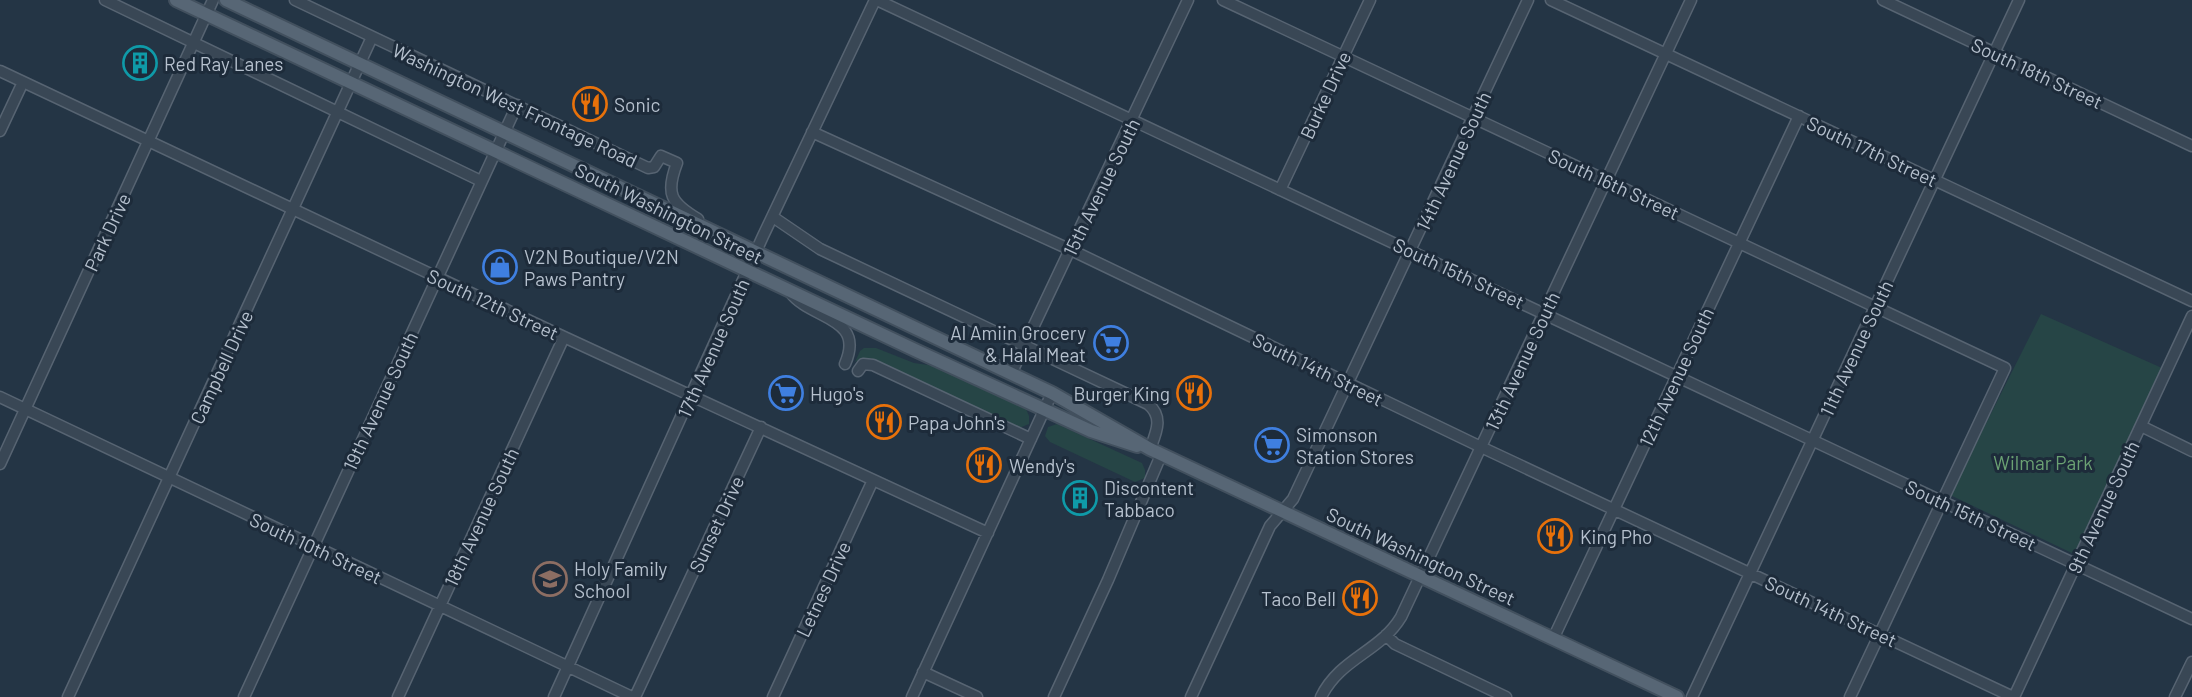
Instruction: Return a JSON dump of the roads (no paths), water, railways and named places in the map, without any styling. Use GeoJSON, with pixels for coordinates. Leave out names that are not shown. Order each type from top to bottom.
{"type":"FeatureCollection","features":[{"type":"Feature","properties":{"kind":"main road","name":"South Washington Street"},"geometry":{"type":"LineString","coordinates":[[176,0],[1044,410],[1091,431],[1155,452]]}},
{"type":"Feature","properties":{"kind":"main road","name":"South Washington Street"},"geometry":{"type":"LineString","coordinates":[[226,0],[1052,393],[1155,452],[1676,697]]}},
{"type":"Feature","properties":{"kind":"street"},"geometry":{"type":"LineString","coordinates":[[105,0],[481,181]]}},
{"type":"Feature","properties":{"kind":"street","name":"Park Drive"},"geometry":{"type":"LineString","coordinates":[[0,464],[213,0]]}},
{"type":"Feature","properties":{"kind":"street","name":"Washington West Frontage Road"},"geometry":{"type":"LineString","coordinates":[[295,0],[648,168],[657,165],[661,156],[677,163],[670,186],[674,200],[679,207],[724,238]]}},
{"type":"Feature","properties":{"kind":"street","name":"South 15th Street"},"geometry":{"type":"LineString","coordinates":[[876,0],[2192,619]]}},
{"type":"Feature","properties":{"kind":"street","name":"17th Avenue South"},"geometry":{"type":"LineString","coordinates":[[554,697],[747,272],[876,0]]}},
{"type":"Feature","properties":{"kind":"street","name":"15th Avenue South"},"geometry":{"type":"LineString","coordinates":[[1011,374],[1188,0]]}},
{"type":"Feature","properties":{"kind":"street","name":"South 16th Street"},"geometry":{"type":"LineString","coordinates":[[1223,0],[2005,368],[1942,501]]}},
{"type":"Feature","properties":{"kind":"street","name":"Burke Drive"},"geometry":{"type":"LineString","coordinates":[[1280,190],[1370,0]]}},
{"type":"Feature","properties":{"kind":"street","name":"14th Avenue South"},"geometry":{"type":"LineString","coordinates":[[1191,697],[1272,524],[1293,499],[1528,0]]}},
{"type":"Feature","properties":{"kind":"street","name":"South 17th Street"},"geometry":{"type":"LineString","coordinates":[[1551,0],[2192,302]]}},
{"type":"Feature","properties":{"kind":"street","name":"13th Avenue South"},"geometry":{"type":"LineString","coordinates":[[1321,697],[1336,673],[1386,635],[1401,617],[1691,0]]}},
{"type":"Feature","properties":{"kind":"street","name":"South 18th Street"},"geometry":{"type":"LineString","coordinates":[[1883,0],[2192,146]]}},
{"type":"Feature","properties":{"kind":"street","name":"11th Avenue South"},"geometry":{"type":"LineString","coordinates":[[1692,697],[2019,0]]}},
{"type":"Feature","properties":{"kind":"street","name":"Campbell Drive"},"geometry":{"type":"LineString","coordinates":[[68,697],[372,37]]}},
{"type":"Feature","properties":{"kind":"street","name":"South 12th Street"},"geometry":{"type":"LineString","coordinates":[[0,71],[988,533]]}},
{"type":"Feature","properties":{"kind":"street"},"geometry":{"type":"LineString","coordinates":[[0,131],[23,82]]}},
{"type":"Feature","properties":{"kind":"street","name":"19th Avenue South"},"geometry":{"type":"LineString","coordinates":[[243,697],[517,106]]}},
{"type":"Feature","properties":{"kind":"street","name":"12th Avenue South"},"geometry":{"type":"LineString","coordinates":[[1553,639],[1799,116]]}},
{"type":"Feature","properties":{"kind":"street","name":"South 14th Street"},"geometry":{"type":"LineString","coordinates":[[812,132],[1070,250],[2013,697]]}},
{"type":"Feature","properties":{"kind":"street"},"geometry":{"type":"LineString","coordinates":[[773,217],[820,248],[1154,409],[1158,419],[1155,452],[1108,580],[1054,697]]}},
{"type":"Feature","properties":{"kind":"street"},"geometry":{"type":"LineString","coordinates":[[790,292],[801,304],[844,329],[850,343],[845,364]]}},
{"type":"Feature","properties":{"kind":"street","name":"9th Avenue South"},"geometry":{"type":"LineString","coordinates":[[2013,697],[2192,316]]}},
{"type":"Feature","properties":{"kind":"street","name":"18th Avenue South"},"geometry":{"type":"LineString","coordinates":[[398,697],[564,337]]}},
{"type":"Feature","properties":{"kind":"street"},"geometry":{"type":"LineString","coordinates":[[858,371],[863,364],[873,365],[1031,439]]}},
{"type":"Feature","properties":{"kind":"street"},"geometry":{"type":"LineString","coordinates":[[912,697],[1052,393]]}},
{"type":"Feature","properties":{"kind":"street","name":"South 10th Street"},"geometry":{"type":"LineString","coordinates":[[0,397],[634,697]]}},
{"type":"Feature","properties":{"kind":"street"},"geometry":{"type":"LineString","coordinates":[[2141,426],[2192,451]]}},
{"type":"Feature","properties":{"kind":"street","name":"Sunset Drive"},"geometry":{"type":"LineString","coordinates":[[634,697],[761,427]]}},
{"type":"Feature","properties":{"kind":"street","name":"Letnes Drive"},"geometry":{"type":"LineString","coordinates":[[773,697],[873,480]]}},
{"type":"Feature","properties":{"kind":"street"},"geometry":{"type":"LineString","coordinates":[[1850,697],[1942,501]]}},
{"type":"Feature","properties":{"kind":"street"},"geometry":{"type":"LineString","coordinates":[[1386,635],[1395,644],[1506,697]]}},
{"type":"Feature","properties":{"kind":"street"},"geometry":{"type":"LineString","coordinates":[[2175,697],[2192,662]]}},
{"type":"Feature","properties":{"kind":"street"},"geometry":{"type":"LineString","coordinates":[[923,672],[977,697]]}},
{"type":"Feature","properties":{"kind":"place","name":"Red Ray Lanes"},"geometry":{"type":"Point","coordinates":[140,63]}},
{"type":"Feature","properties":{"kind":"place","name":"Sonic"},"geometry":{"type":"Point","coordinates":[590,104]}},
{"type":"Feature","properties":{"kind":"place","name":"V2N Boutique/V2N Paws Pantry"},"geometry":{"type":"Point","coordinates":[500,267]}},
{"type":"Feature","properties":{"kind":"place","name":"Al Amiin Grocery & Halal Meat"},"geometry":{"type":"Point","coordinates":[1111,343]}},
{"type":"Feature","properties":{"kind":"place","name":"Hugo's"},"geometry":{"type":"Point","coordinates":[786,393]}},
{"type":"Feature","properties":{"kind":"place","name":"Burger King"},"geometry":{"type":"Point","coordinates":[1194,393]}},
{"type":"Feature","properties":{"kind":"place","name":"Papa John's"},"geometry":{"type":"Point","coordinates":[884,422]}},
{"type":"Feature","properties":{"kind":"place","name":"Simonson Station Stores"},"geometry":{"type":"Point","coordinates":[1272,445]}},
{"type":"Feature","properties":{"kind":"place","name":"Wendy's"},"geometry":{"type":"Point","coordinates":[984,465]}},
{"type":"Feature","properties":{"kind":"place","name":"Discontent Tabbaco"},"geometry":{"type":"Point","coordinates":[1080,498]}},
{"type":"Feature","properties":{"kind":"place","name":"King Pho"},"geometry":{"type":"Point","coordinates":[1555,536]}},
{"type":"Feature","properties":{"kind":"place","name":"Holy Family School"},"geometry":{"type":"Point","coordinates":[550,579]}},
{"type":"Feature","properties":{"kind":"place","name":"Taco Bell"},"geometry":{"type":"Point","coordinates":[1360,598]}},
{"type":"Feature","properties":{"kind":"park label","name":"Wilmar Park"},"geometry":{"type":"Point","coordinates":[2043,462]}}]}
